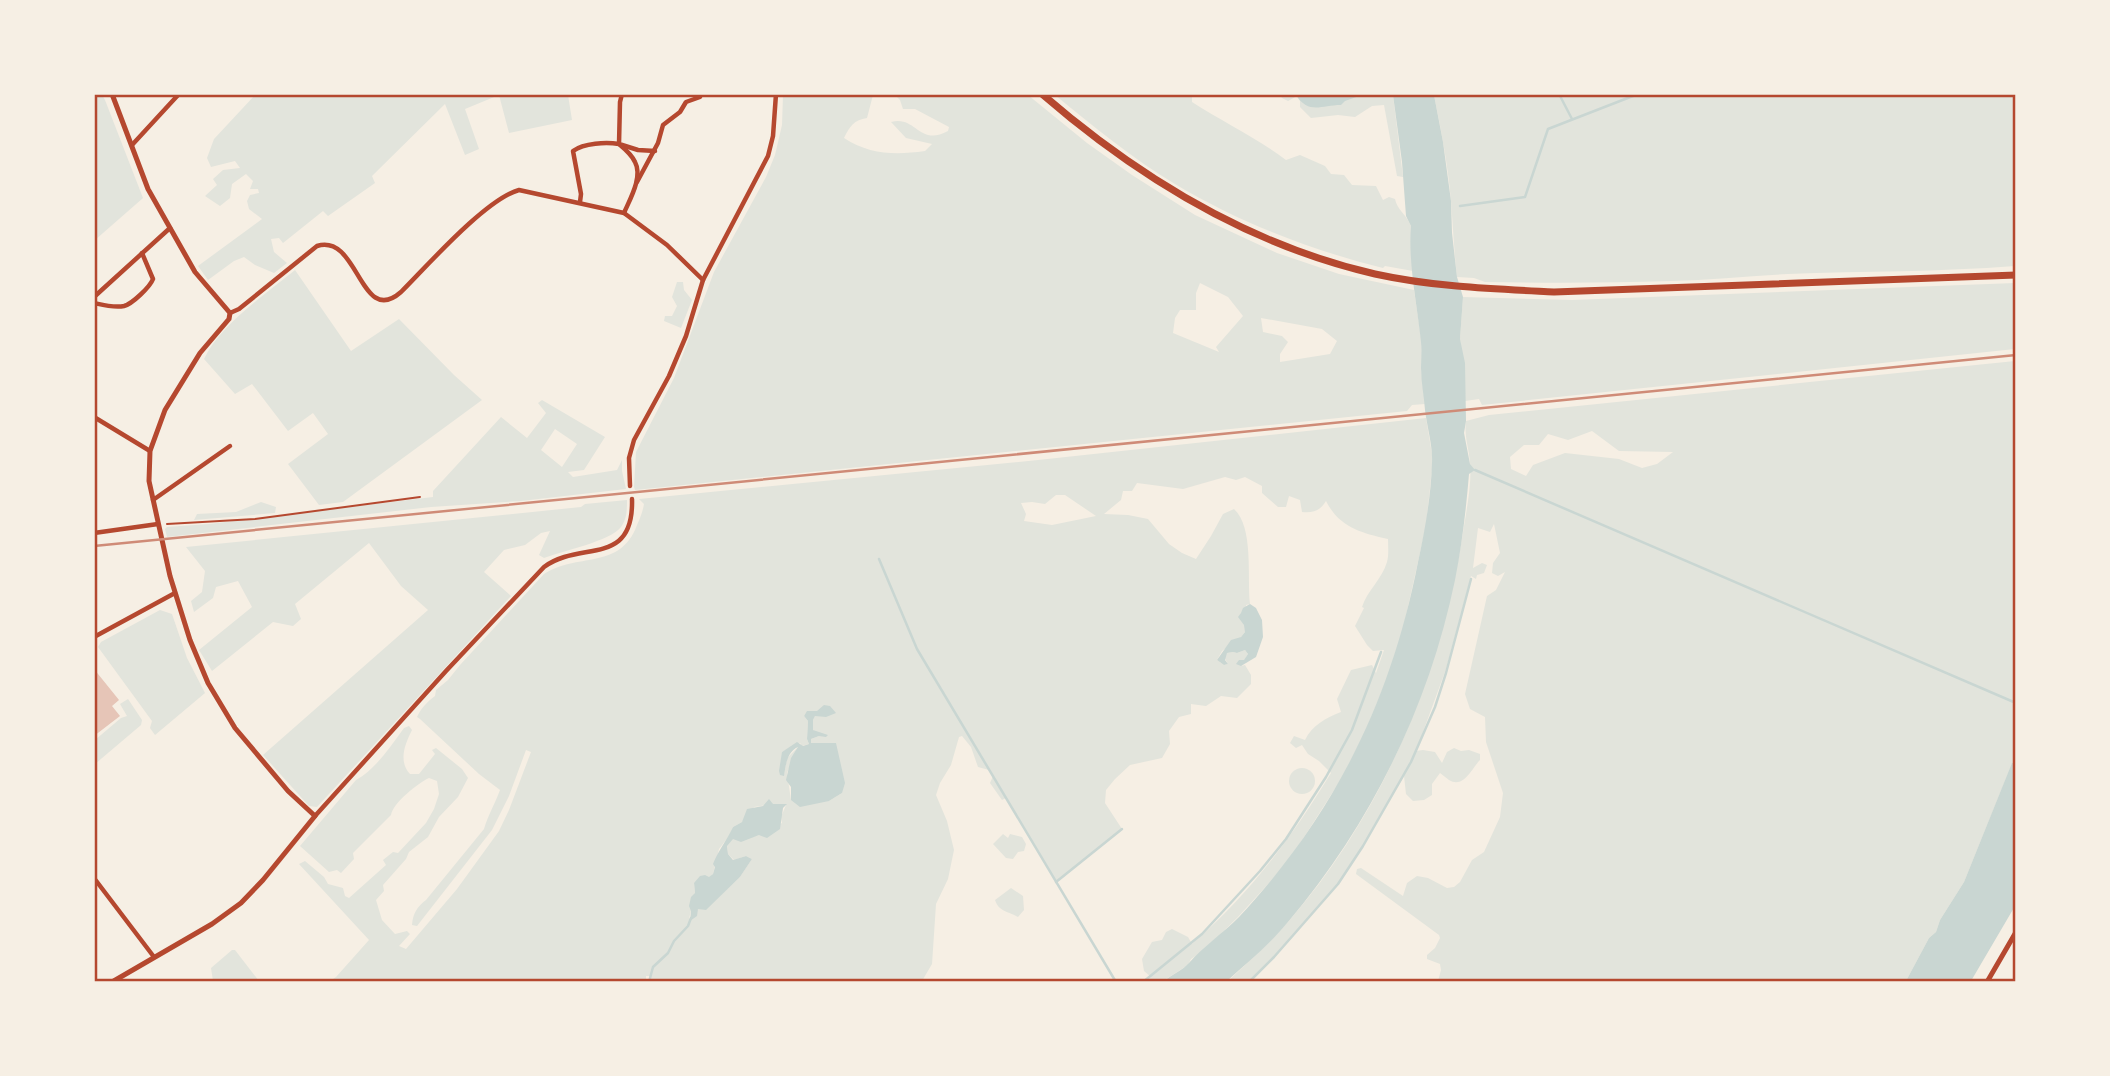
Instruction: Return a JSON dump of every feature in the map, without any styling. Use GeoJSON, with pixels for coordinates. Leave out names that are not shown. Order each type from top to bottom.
{"type":"FeatureCollection","features":[{"type":"Feature","properties":{"kind":"highway"},"geometry":{"type":"LineString","coordinates":[[1043,95],[1121,157],[1180,196],[1291,250],[1377,274],[1484,289],[1554,292],[2015,275]]}},
{"type":"Feature","properties":{"kind":"street"},"geometry":{"type":"LineString","coordinates":[[113,94],[148,189],[195,272],[230,313],[229,319],[200,352],[165,410],[150,451],[149,481],[176,593],[190,640],[208,683],[235,728],[288,790],[315,816]]}},
{"type":"Feature","properties":{"kind":"street"},"geometry":{"type":"LineString","coordinates":[[132,145],[179,94]]}},
{"type":"Feature","properties":{"kind":"street"},"geometry":{"type":"LineString","coordinates":[[622,94],[620,144],[635,161],[635,186]]}},
{"type":"Feature","properties":{"kind":"street"},"geometry":{"type":"LineString","coordinates":[[631,486],[631,448],[686,336],[703,280],[768,156],[773,136],[776,94]]}},
{"type":"Feature","properties":{"kind":"street"},"geometry":{"type":"LineString","coordinates":[[624,213],[655,150],[663,125],[680,112],[686,102],[700,97]]}},
{"type":"Feature","properties":{"kind":"street"},"geometry":{"type":"LineString","coordinates":[[580,202],[573,151],[596,144],[620,144],[638,150],[655,150]]}},
{"type":"Feature","properties":{"kind":"street"},"geometry":{"type":"LineString","coordinates":[[230,313],[239,309],[317,246],[324,244],[332,244],[344,253],[366,289],[375,297],[390,300],[482,214],[512,191],[525,190],[624,213],[667,245],[703,280]]}},
{"type":"Feature","properties":{"kind":"street"},"geometry":{"type":"LineString","coordinates":[[94,298],[170,228]]}},
{"type":"Feature","properties":{"kind":"street"},"geometry":{"type":"LineString","coordinates":[[94,303],[126,306],[150,285],[153,279],[142,253]]}},
{"type":"Feature","properties":{"kind":"street"},"geometry":{"type":"LineString","coordinates":[[94,417],[150,451]]}},
{"type":"Feature","properties":{"kind":"street"},"geometry":{"type":"LineString","coordinates":[[153,500],[230,446]]}},
{"type":"Feature","properties":{"kind":"street"},"geometry":{"type":"LineString","coordinates":[[112,982],[212,924],[241,903],[315,816],[446,671],[544,568],[557,559],[604,548],[620,539],[632,520],[632,499]]}},
{"type":"Feature","properties":{"kind":"street"},"geometry":{"type":"LineString","coordinates":[[94,533],[158,524]]}},
{"type":"Feature","properties":{"kind":"street"},"geometry":{"type":"LineString","coordinates":[[94,637],[176,593]]}},
{"type":"Feature","properties":{"kind":"street"},"geometry":{"type":"LineString","coordinates":[[94,878],[154,957]]}},
{"type":"Feature","properties":{"kind":"street"},"geometry":{"type":"LineString","coordinates":[[1987,982],[2015,932]]}},
{"type":"Feature","properties":{"kind":"path"},"geometry":{"type":"LineString","coordinates":[[158,524],[255,519],[420,497]]}},
{"type":"Feature","properties":{"kind":"shaded area"},"geometry":{"type":"Polygon","coordinates":[[[95,94],[102,95],[105,100],[143,198],[95,240],[95,94]]]}},
{"type":"Feature","properties":{"kind":"shaded area"},"geometry":{"type":"Polygon","coordinates":[[[255,95],[499,95],[465,109],[479,149],[465,155],[445,104],[372,176],[375,183],[328,216],[323,211],[283,243],[279,238],[271,239],[274,252],[287,263],[274,273],[244,257],[208,280],[198,266],[262,219],[249,209],[247,201],[250,195],[259,193],[258,189],[250,189],[253,181],[246,174],[232,184],[230,198],[220,206],[205,196],[217,185],[213,179],[223,170],[240,168],[235,161],[211,167],[207,158],[214,139],[255,95]]]}},
{"type":"Feature","properties":{"kind":"shaded area"},"geometry":{"type":"Polygon","coordinates":[[[499,95],[568,95],[572,120],[509,133],[499,95]]]}},
{"type":"Feature","properties":{"kind":"shaded area"},"geometry":{"type":"Polygon","coordinates":[[[783,95],[873,95],[867,118],[853,124],[844,138],[873,151],[925,151],[932,144],[906,138],[891,122],[906,123],[930,135],[948,131],[949,127],[915,109],[903,109],[895,95],[1028,95],[1087,143],[1195,215],[1277,253],[1339,274],[1414,290],[1422,344],[1421,371],[1425,404],[1412,405],[1407,411],[635,490],[636,452],[674,378],[714,272],[766,177],[775,155],[782,125],[783,95]],[[1200,283],[1196,293],[1196,310],[1180,310],[1175,318],[1173,333],[1219,352],[1216,347],[1243,316],[1228,297],[1200,283]],[[1261,318],[1263,332],[1282,336],[1288,342],[1280,354],[1280,362],[1330,354],[1337,341],[1322,329],[1261,318]]]}},
{"type":"Feature","properties":{"kind":"shaded area"},"geometry":{"type":"Polygon","coordinates":[[[1055,95],[1192,95],[1192,102],[1286,160],[1300,155],[1325,166],[1331,174],[1344,175],[1352,185],[1376,186],[1383,200],[1389,197],[1395,199],[1411,226],[1413,271],[1385,266],[1383,268],[1329,253],[1276,234],[1225,211],[1144,164],[1055,95]]]}},
{"type":"Feature","properties":{"kind":"shaded area"},"geometry":{"type":"Polygon","coordinates":[[[1280,95],[1393,95],[1403,177],[1397,176],[1384,105],[1372,106],[1355,117],[1338,115],[1311,118],[1300,107],[1297,96],[1288,101],[1280,95]]]}},
{"type":"Feature","properties":{"kind":"shaded area"},"geometry":{"type":"Polygon","coordinates":[[[1296,95],[1362,95],[1341,105],[1311,107],[1296,95]]]}},
{"type":"Feature","properties":{"kind":"shaded area"},"geometry":{"type":"Polygon","coordinates":[[[1393,95],[1434,95],[1451,201],[1457,277],[1463,297],[1460,339],[1465,363],[1464,433],[1470,464],[1475,470],[1469,474],[1460,554],[1444,627],[1413,718],[1393,762],[1345,845],[1288,922],[1259,953],[1227,981],[1163,982],[1186,966],[1239,917],[1273,878],[1331,796],[1375,708],[1406,613],[1425,525],[1432,457],[1421,378],[1421,345],[1413,284],[1411,226],[1406,216],[1393,95]]]}},
{"type":"Feature","properties":{"kind":"shaded area"},"geometry":{"type":"Polygon","coordinates":[[[1434,95],[2015,95],[2015,266],[1624,282],[1485,282],[1457,277],[1448,174],[1434,95]]]}},
{"type":"Feature","properties":{"kind":"shaded area"},"geometry":{"type":"Polygon","coordinates":[[[295,270],[351,351],[399,319],[482,400],[343,502],[319,505],[288,464],[328,434],[313,413],[288,431],[252,384],[235,394],[204,359],[211,346],[232,322],[295,270]]]}},
{"type":"Feature","properties":{"kind":"shaded area"},"geometry":{"type":"Polygon","coordinates":[[[677,282],[683,282],[684,290],[692,300],[681,328],[664,321],[665,316],[672,316],[677,306],[672,297],[677,282]]]}},
{"type":"Feature","properties":{"kind":"shaded area"},"geometry":{"type":"Polygon","coordinates":[[[2015,283],[2015,349],[1482,405],[1479,399],[1465,401],[1460,339],[1463,297],[1572,300],[2015,283]]]}},
{"type":"Feature","properties":{"kind":"shaded area"},"geometry":{"type":"Polygon","coordinates":[[[2015,361],[2015,763],[2012,764],[1964,882],[1906,981],[1438,981],[1440,964],[1427,959],[1427,955],[1435,948],[1439,935],[1356,874],[1357,869],[1361,868],[1403,896],[1407,883],[1417,876],[1428,878],[1447,888],[1454,887],[1460,882],[1472,860],[1484,852],[1500,817],[1503,793],[1486,742],[1485,717],[1470,709],[1465,694],[1487,596],[1496,590],[1505,572],[1498,576],[1492,573],[1493,563],[1500,553],[1494,524],[1490,532],[1478,528],[1473,568],[1482,563],[1487,565],[1484,573],[1477,575],[1476,579],[1471,576],[1446,669],[1416,751],[1435,752],[1442,763],[1447,752],[1454,748],[1469,750],[1480,754],[1480,760],[1459,782],[1449,780],[1440,773],[1432,784],[1432,795],[1424,800],[1413,801],[1406,794],[1404,776],[1338,884],[1274,957],[1249,981],[1227,982],[1281,930],[1323,879],[1381,786],[1404,737],[1441,633],[1454,580],[1470,486],[1466,421],[1489,415],[2015,361]],[[1592,431],[1568,440],[1548,434],[1539,445],[1524,445],[1510,457],[1511,469],[1526,476],[1533,465],[1565,453],[1619,459],[1642,468],[1657,464],[1673,452],[1619,451],[1592,431]]]}},
{"type":"Feature","properties":{"kind":"shaded area"},"geometry":{"type":"Polygon","coordinates":[[[542,400],[605,437],[584,470],[568,472],[573,477],[617,470],[622,460],[626,489],[521,501],[431,507],[167,537],[167,527],[433,497],[433,491],[501,417],[527,438],[546,413],[538,403],[542,400]],[[555,429],[541,450],[562,467],[577,444],[555,429]]]}},
{"type":"Feature","properties":{"kind":"shaded area"},"geometry":{"type":"Polygon","coordinates":[[[1426,418],[1433,460],[1426,526],[1403,629],[1388,676],[1365,732],[1343,776],[1290,858],[1237,918],[1191,959],[1188,965],[1163,981],[1146,981],[1151,977],[1144,971],[1142,959],[1152,942],[1162,940],[1166,932],[1172,929],[1188,937],[1192,944],[1232,906],[1268,864],[1331,773],[1308,754],[1302,745],[1296,748],[1290,743],[1294,736],[1305,740],[1311,730],[1320,723],[1341,712],[1337,699],[1351,670],[1372,665],[1376,673],[1384,650],[1373,651],[1355,626],[1364,608],[1364,601],[1385,568],[1388,539],[1352,528],[1337,517],[1326,501],[1316,511],[1302,512],[1300,500],[1289,496],[1286,507],[1278,507],[1262,493],[1262,486],[1245,477],[1236,480],[1225,477],[1183,489],[1137,483],[1132,491],[1123,491],[1121,500],[1104,514],[1148,519],[1169,544],[1196,559],[1223,514],[1234,509],[1245,528],[1250,604],[1246,605],[1245,632],[1222,651],[1217,660],[1224,665],[1228,664],[1224,657],[1227,653],[1245,650],[1248,654],[1241,666],[1245,665],[1251,675],[1251,684],[1237,698],[1221,696],[1206,706],[1191,704],[1191,714],[1179,717],[1169,731],[1170,744],[1162,758],[1130,765],[1115,779],[1106,790],[1105,803],[1122,829],[1056,882],[1006,798],[1002,800],[990,783],[993,776],[989,770],[978,767],[971,747],[962,736],[959,737],[951,765],[936,795],[947,821],[954,850],[948,879],[936,904],[932,964],[922,981],[651,982],[651,976],[646,976],[646,982],[330,981],[369,940],[299,864],[305,861],[324,877],[328,884],[343,888],[345,896],[349,898],[386,865],[383,860],[393,852],[398,853],[426,823],[439,794],[437,781],[429,778],[407,794],[391,815],[353,853],[354,859],[341,873],[337,870],[329,872],[300,846],[356,780],[382,757],[404,728],[409,726],[412,730],[404,758],[404,764],[410,774],[419,774],[435,754],[432,750],[436,748],[462,769],[468,778],[458,797],[439,817],[428,837],[409,852],[383,885],[384,891],[376,900],[382,920],[395,934],[407,931],[410,934],[399,946],[406,949],[457,889],[499,831],[531,752],[526,750],[509,796],[492,830],[417,926],[412,925],[418,908],[484,829],[500,790],[417,717],[424,705],[435,696],[436,690],[544,574],[570,564],[607,556],[627,542],[635,530],[644,504],[639,499],[1426,418]],[[1056,495],[1045,504],[1021,503],[1026,514],[1024,521],[1052,525],[1096,516],[1065,495],[1056,495]],[[817,711],[807,712],[804,716],[808,721],[809,744],[802,746],[800,743],[782,752],[784,775],[787,758],[799,746],[787,773],[791,800],[829,801],[842,793],[810,744],[811,739],[819,736],[813,730],[817,711]],[[786,805],[754,807],[742,822],[733,827],[719,849],[713,874],[694,883],[695,893],[689,919],[698,909],[706,909],[740,877],[752,859],[746,856],[734,860],[728,854],[727,845],[733,838],[759,835],[782,823],[781,817],[786,805]]]}},
{"type":"Feature","properties":{"kind":"shaded area"},"geometry":{"type":"Polygon","coordinates":[[[627,500],[626,517],[621,527],[607,537],[544,558],[539,555],[550,531],[541,533],[525,545],[504,550],[484,572],[511,596],[317,807],[309,806],[263,755],[428,610],[401,586],[369,543],[295,604],[301,619],[293,626],[273,622],[212,671],[199,650],[252,607],[238,581],[216,587],[213,598],[194,612],[191,601],[202,592],[205,571],[186,547],[627,500]]]}},
{"type":"Feature","properties":{"kind":"shaded area"},"geometry":{"type":"Polygon","coordinates":[[[261,502],[276,507],[275,513],[194,520],[197,514],[236,512],[261,502]]]}},
{"type":"Feature","properties":{"kind":"shaded area"},"geometry":{"type":"Polygon","coordinates":[[[1250,604],[1256,608],[1262,620],[1263,637],[1256,657],[1241,666],[1236,664],[1248,654],[1245,650],[1227,653],[1225,660],[1228,664],[1224,665],[1217,660],[1231,640],[1241,637],[1245,632],[1238,617],[1243,608],[1250,604]]]}},
{"type":"Feature","properties":{"kind":"shaded area"},"geometry":{"type":"Polygon","coordinates":[[[160,610],[172,614],[187,658],[205,693],[155,735],[150,728],[152,721],[98,647],[101,642],[160,610]]]}},
{"type":"Feature","properties":{"kind":"shaded area"},"geometry":{"type":"Polygon","coordinates":[[[128,699],[142,720],[141,725],[95,764],[95,740],[127,716],[120,704],[128,699]]]}},
{"type":"Feature","properties":{"kind":"shaded area"},"geometry":{"type":"Polygon","coordinates":[[[824,705],[830,706],[836,713],[826,717],[815,716],[813,730],[828,735],[811,739],[811,743],[836,743],[845,783],[842,793],[829,801],[800,807],[791,800],[791,787],[786,780],[791,758],[798,747],[789,755],[784,776],[780,775],[779,771],[782,752],[797,742],[803,746],[809,744],[808,721],[804,716],[807,711],[817,711],[824,705]]]}},
{"type":"Feature","properties":{"kind":"shaded area"},"geometry":{"type":"Polygon","coordinates":[[[2012,763],[2015,763],[2015,906],[1971,981],[1906,981],[1964,882],[2012,763]]]}},
{"type":"Feature","properties":{"kind":"shaded area"},"geometry":{"type":"Polygon","coordinates":[[[1302,768],[1311,772],[1315,781],[1311,790],[1302,794],[1293,790],[1289,781],[1293,772],[1302,768]]]}},
{"type":"Feature","properties":{"kind":"shaded area"},"geometry":{"type":"Polygon","coordinates":[[[769,799],[773,804],[787,804],[783,808],[780,829],[767,838],[759,835],[741,842],[733,839],[727,846],[728,854],[733,860],[746,856],[752,859],[740,877],[706,910],[698,909],[697,916],[690,921],[689,906],[695,893],[694,883],[700,876],[709,877],[713,874],[717,855],[733,827],[742,822],[747,809],[763,806],[769,799]]]}},
{"type":"Feature","properties":{"kind":"shaded area"},"geometry":{"type":"Polygon","coordinates":[[[1003,834],[1008,838],[1010,834],[1022,837],[1026,844],[1024,851],[1018,852],[1013,859],[1006,858],[993,844],[1003,834]]]}},
{"type":"Feature","properties":{"kind":"shaded area"},"geometry":{"type":"Polygon","coordinates":[[[1011,888],[1023,896],[1024,910],[1018,917],[1001,909],[995,900],[1011,888]]]}},
{"type":"Feature","properties":{"kind":"shaded area"},"geometry":{"type":"Polygon","coordinates":[[[235,950],[259,981],[213,981],[211,968],[235,950]]]}},
{"type":"Feature","properties":{"kind":"building"},"geometry":{"type":"Polygon","coordinates":[[[94,669],[119,700],[112,706],[120,716],[94,736],[94,669]]]}},
{"type":"Feature","properties":{"kind":"waterway"},"geometry":{"type":"LineString","coordinates":[[1559,94],[1572,119]]}},
{"type":"Feature","properties":{"kind":"waterway"},"geometry":{"type":"LineString","coordinates":[[1460,206],[1525,197],[1548,129],[1638,94]]}},
{"type":"Feature","properties":{"kind":"waterway"},"geometry":{"type":"LineString","coordinates":[[1475,470],[2016,703]]}},
{"type":"Feature","properties":{"kind":"waterway"},"geometry":{"type":"LineString","coordinates":[[879,559],[917,649],[1116,982]]}},
{"type":"Feature","properties":{"kind":"waterway"},"geometry":{"type":"LineString","coordinates":[[1249,982],[1338,884],[1411,762],[1435,707],[1471,579]]}},
{"type":"Feature","properties":{"kind":"waterway"},"geometry":{"type":"LineString","coordinates":[[1143,982],[1202,934],[1286,839],[1326,777],[1352,730],[1381,652]]}},
{"type":"Feature","properties":{"kind":"waterway"},"geometry":{"type":"LineString","coordinates":[[1056,882],[1122,829]]}},
{"type":"Feature","properties":{"kind":"waterway"},"geometry":{"type":"LineString","coordinates":[[649,982],[653,967],[668,953],[691,918]]}},
{"type":"Feature","properties":{"kind":"railway"},"geometry":{"type":"LineString","coordinates":[[94,546],[2016,355]]}}]}
